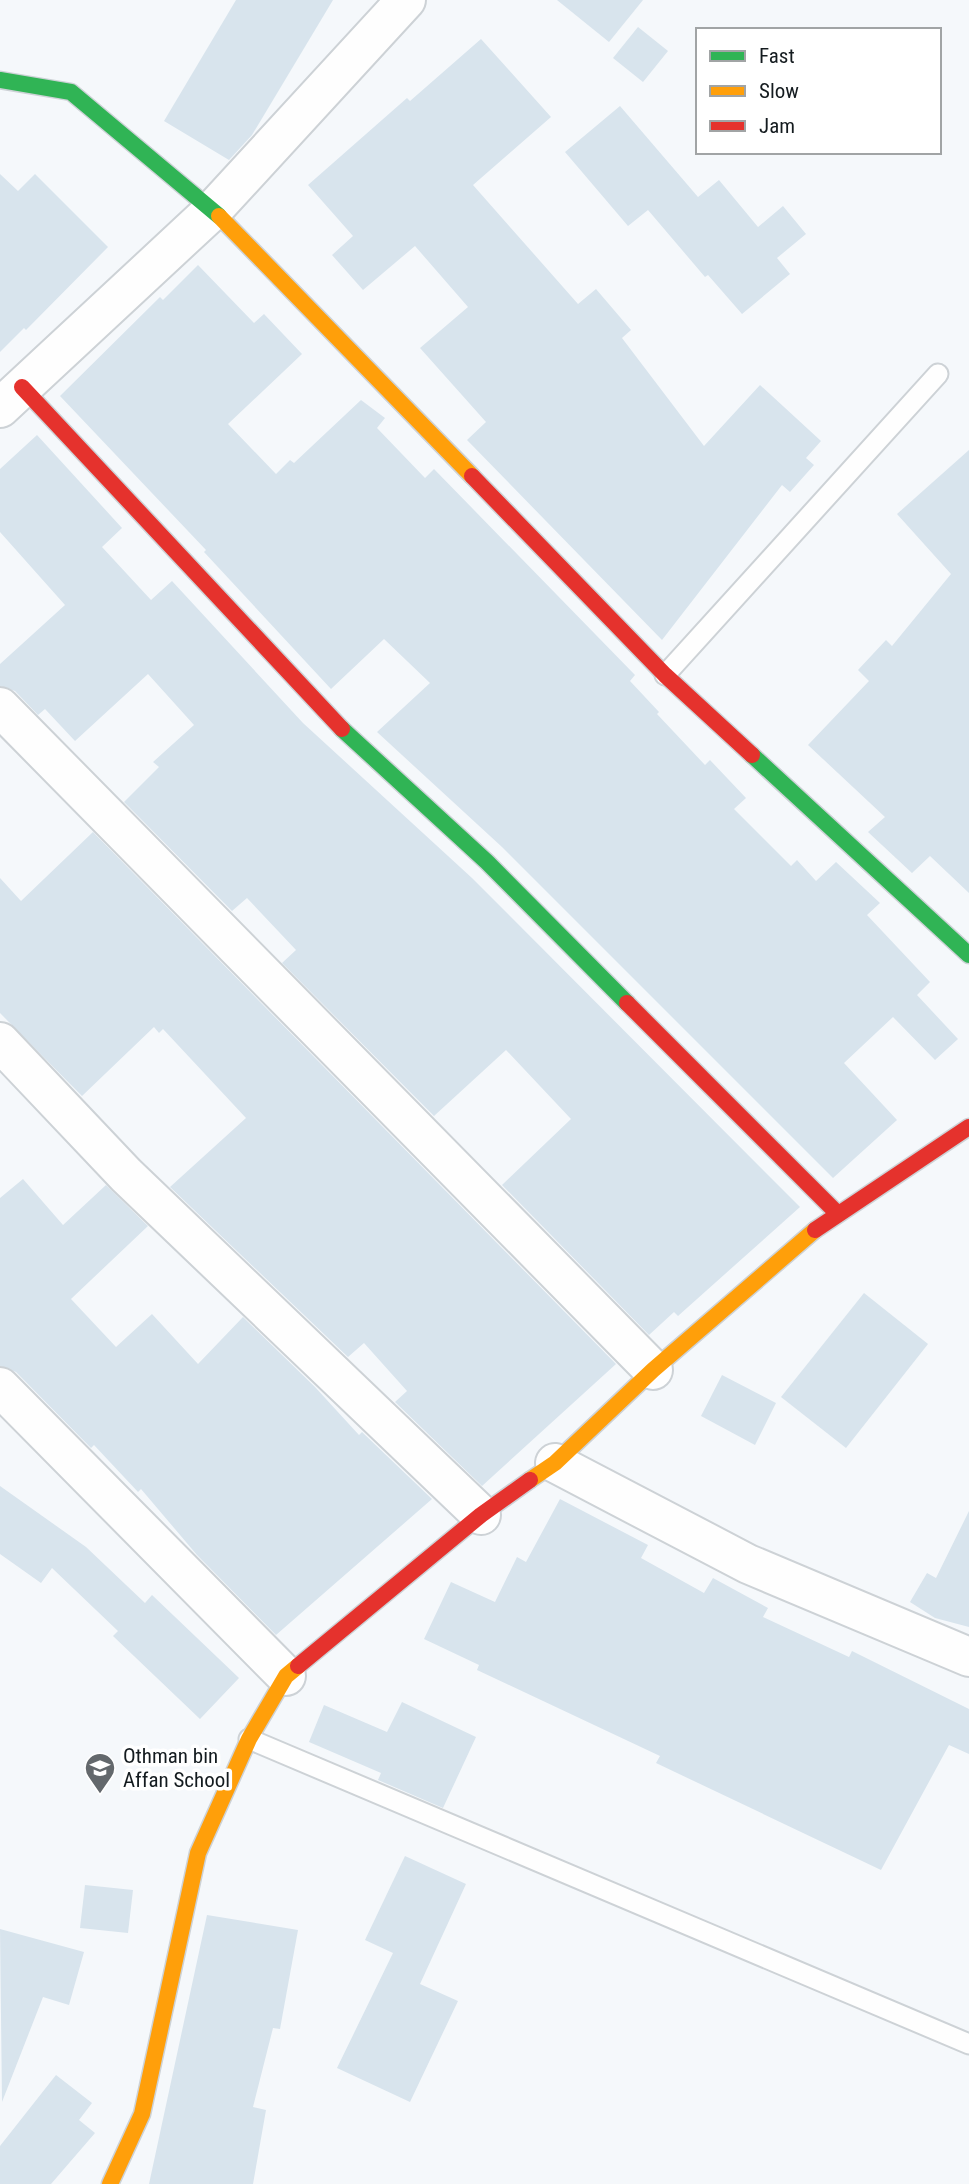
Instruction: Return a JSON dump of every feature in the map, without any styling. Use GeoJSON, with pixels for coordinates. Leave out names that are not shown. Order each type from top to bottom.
{"type":"FeatureCollection","features":[{"type":"Feature","properties":{"kind":"street"},"geometry":{"type":"LineString","coordinates":[[406,0],[213,210],[11,398],[319,708],[487,862],[838,1214]]}},
{"type":"Feature","properties":{"kind":"street"},"geometry":{"type":"LineString","coordinates":[[0,80],[71,92],[213,210],[665,675],[969,955]]}},
{"type":"Feature","properties":{"kind":"street"},"geometry":{"type":"LineString","coordinates":[[0,707],[653,1370]]}},
{"type":"Feature","properties":{"kind":"street"},"geometry":{"type":"LineString","coordinates":[[0,1042],[126,1175],[481,1515]]}},
{"type":"Feature","properties":{"kind":"street"},"geometry":{"type":"LineString","coordinates":[[110,2184],[142,2114],[198,1853],[249,1739],[286,1676],[481,1515],[555,1463],[653,1370],[819,1226],[969,1127]]}},
{"type":"Feature","properties":{"kind":"street"},"geometry":{"type":"LineString","coordinates":[[0,1387],[286,1676]]}},
{"type":"Feature","properties":{"kind":"street"},"geometry":{"type":"LineString","coordinates":[[555,1463],[748,1564],[969,1657]]}},
{"type":"Feature","properties":{"kind":"lane"},"geometry":{"type":"LineString","coordinates":[[665,675],[938,374]]}},
{"type":"Feature","properties":{"kind":"lane"},"geometry":{"type":"LineString","coordinates":[[249,1739],[969,2044]]}},
{"type":"Feature","properties":{"kind":"building"},"geometry":{"type":"Polygon","coordinates":[[[236,0],[333,0],[252,135],[229,160],[164,121],[236,0]]]}},
{"type":"Feature","properties":{"kind":"building"},"geometry":{"type":"Polygon","coordinates":[[[557,0],[643,0],[609,42],[557,0]]]}},
{"type":"Feature","properties":{"kind":"building"},"geometry":{"type":"Polygon","coordinates":[[[638,27],[668,51],[643,82],[613,58],[638,27]]]}},
{"type":"Feature","properties":{"kind":"building"},"geometry":{"type":"Polygon","coordinates":[[[481,39],[551,117],[473,185],[578,304],[596,289],[631,330],[622,338],[704,446],[760,385],[821,441],[806,458],[814,465],[790,492],[782,485],[662,640],[467,440],[486,422],[420,348],[468,307],[415,246],[363,290],[332,255],[353,236],[308,185],[407,98],[410,101],[481,39]]]}},
{"type":"Feature","properties":{"kind":"building"},"geometry":{"type":"Polygon","coordinates":[[[620,106],[698,197],[719,180],[758,227],[783,206],[806,234],[777,258],[790,274],[742,314],[708,275],[705,277],[648,210],[628,226],[565,152],[620,106]]]}},
{"type":"Feature","properties":{"kind":"building"},"geometry":{"type":"Polygon","coordinates":[[[0,174],[18,191],[35,174],[108,247],[26,330],[24,328],[0,352],[0,174]]]}},
{"type":"Feature","properties":{"kind":"building"},"geometry":{"type":"Polygon","coordinates":[[[198,265],[254,323],[264,314],[302,354],[228,424],[276,474],[290,460],[294,463],[361,400],[385,418],[377,428],[425,478],[434,469],[635,675],[630,681],[659,712],[657,714],[705,765],[710,760],[746,798],[734,809],[791,866],[797,860],[816,881],[836,862],[880,903],[867,915],[930,982],[917,995],[958,1039],[935,1060],[893,1017],[844,1063],[897,1120],[833,1178],[502,847],[377,732],[430,683],[384,639],[331,689],[204,552],[206,550],[60,396],[160,297],[163,300],[198,265]]]}},
{"type":"Feature","properties":{"kind":"building"},"geometry":{"type":"Polygon","coordinates":[[[37,435],[122,528],[102,547],[151,600],[172,581],[303,723],[472,878],[800,1207],[678,1316],[674,1312],[649,1335],[502,1185],[571,1119],[506,1050],[434,1116],[282,963],[296,950],[247,898],[232,911],[124,802],[159,767],[153,762],[194,725],[148,674],[75,741],[45,709],[38,715],[15,691],[0,686],[0,664],[65,605],[0,532],[0,469],[37,435]]]}},
{"type":"Feature","properties":{"kind":"building"},"geometry":{"type":"Polygon","coordinates":[[[969,450],[969,893],[930,856],[912,873],[868,832],[885,817],[808,745],[869,681],[858,670],[886,640],[892,646],[951,574],[897,514],[969,450]]]}},
{"type":"Feature","properties":{"kind":"building"},"geometry":{"type":"Polygon","coordinates":[[[93,832],[616,1364],[482,1486],[395,1402],[407,1391],[364,1343],[348,1357],[170,1187],[246,1118],[163,1029],[159,1033],[154,1027],[82,1096],[0,1013],[0,878],[21,901],[93,832]]]}},
{"type":"Feature","properties":{"kind":"building"},"geometry":{"type":"Polygon","coordinates":[[[23,1179],[63,1225],[106,1185],[148,1226],[71,1299],[116,1347],[152,1314],[198,1364],[243,1317],[315,1387],[359,1435],[362,1432],[432,1499],[276,1635],[197,1555],[141,1489],[138,1492],[94,1445],[91,1448],[16,1372],[0,1366],[0,1198],[23,1179]]]}},
{"type":"Feature","properties":{"kind":"building"},"geometry":{"type":"Polygon","coordinates":[[[864,1293],[928,1344],[846,1448],[781,1397],[864,1293]]]}},
{"type":"Feature","properties":{"kind":"building"},"geometry":{"type":"Polygon","coordinates":[[[722,1375],[776,1403],[755,1445],[701,1416],[722,1375]]]}},
{"type":"Feature","properties":{"kind":"building"},"geometry":{"type":"Polygon","coordinates":[[[0,1486],[86,1547],[145,1603],[152,1595],[239,1678],[200,1719],[113,1636],[118,1631],[52,1568],[41,1583],[0,1554],[0,1486]]]}},
{"type":"Feature","properties":{"kind":"building"},"geometry":{"type":"Polygon","coordinates":[[[560,1499],[648,1545],[641,1558],[704,1593],[713,1578],[768,1608],[763,1617],[849,1657],[852,1651],[969,1709],[969,1754],[949,1745],[881,1870],[656,1763],[660,1756],[477,1670],[479,1665],[424,1639],[451,1582],[495,1602],[517,1557],[526,1562],[560,1499]]]}},
{"type":"Feature","properties":{"kind":"building"},"geometry":{"type":"Polygon","coordinates":[[[969,1511],[969,1627],[935,1618],[910,1602],[927,1573],[936,1578],[969,1511]]]}},
{"type":"Feature","properties":{"kind":"building"},"geometry":{"type":"Polygon","coordinates":[[[402,1702],[476,1737],[443,1808],[378,1780],[381,1773],[309,1742],[324,1705],[387,1732],[402,1702]]]}},
{"type":"Feature","properties":{"kind":"building"},"geometry":{"type":"Polygon","coordinates":[[[405,1856],[466,1884],[420,1984],[458,2001],[410,2102],[337,2068],[393,1953],[365,1940],[405,1856]]]}},
{"type":"Feature","properties":{"kind":"building"},"geometry":{"type":"Polygon","coordinates":[[[85,1885],[133,1890],[128,1933],[80,1928],[85,1885]]]}},
{"type":"Feature","properties":{"kind":"building"},"geometry":{"type":"Polygon","coordinates":[[[207,1915],[298,1930],[280,2029],[273,2028],[253,2107],[266,2110],[253,2184],[149,2184],[207,1915]]]}},
{"type":"Feature","properties":{"kind":"building"},"geometry":{"type":"Polygon","coordinates":[[[0,1929],[84,1952],[69,2005],[43,1997],[2,2102],[0,1929]]]}},
{"type":"Feature","properties":{"kind":"building"},"geometry":{"type":"Polygon","coordinates":[[[56,2075],[92,2103],[79,2120],[95,2133],[51,2184],[0,2184],[0,2146],[56,2075]]]}},
{"type":"Feature","properties":{"kind":"traffic: fast"},"geometry":{"type":"LineString","coordinates":[[0,80],[71,92],[219,216]]}},
{"type":"Feature","properties":{"kind":"traffic: fast"},"geometry":{"type":"LineString","coordinates":[[342,729],[487,862],[627,1003]]}},
{"type":"Feature","properties":{"kind":"traffic: fast"},"geometry":{"type":"LineString","coordinates":[[752,755],[969,955]]}},
{"type":"Feature","properties":{"kind":"traffic: slow"},"geometry":{"type":"LineString","coordinates":[[219,216],[472,476]]}},
{"type":"Feature","properties":{"kind":"traffic: slow"},"geometry":{"type":"LineString","coordinates":[[530,1480],[555,1463],[653,1370],[815,1230]]}},
{"type":"Feature","properties":{"kind":"traffic: slow"},"geometry":{"type":"LineString","coordinates":[[110,2184],[142,2114],[198,1853],[249,1739],[286,1676],[298,1666]]}},
{"type":"Feature","properties":{"kind":"traffic: jam"},"geometry":{"type":"LineString","coordinates":[[22,387],[342,729]]}},
{"type":"Feature","properties":{"kind":"traffic: jam"},"geometry":{"type":"LineString","coordinates":[[472,476],[665,675],[752,755]]}},
{"type":"Feature","properties":{"kind":"traffic: jam"},"geometry":{"type":"LineString","coordinates":[[627,1003],[838,1214]]}},
{"type":"Feature","properties":{"kind":"traffic: jam"},"geometry":{"type":"LineString","coordinates":[[815,1230],[969,1127]]}},
{"type":"Feature","properties":{"kind":"traffic: jam"},"geometry":{"type":"LineString","coordinates":[[298,1666],[481,1515],[530,1480]]}},
{"type":"Feature","properties":{"kind":"place","name":"Othman bin Affan School"},"geometry":{"type":"Point","coordinates":[100,1795]}}]}
